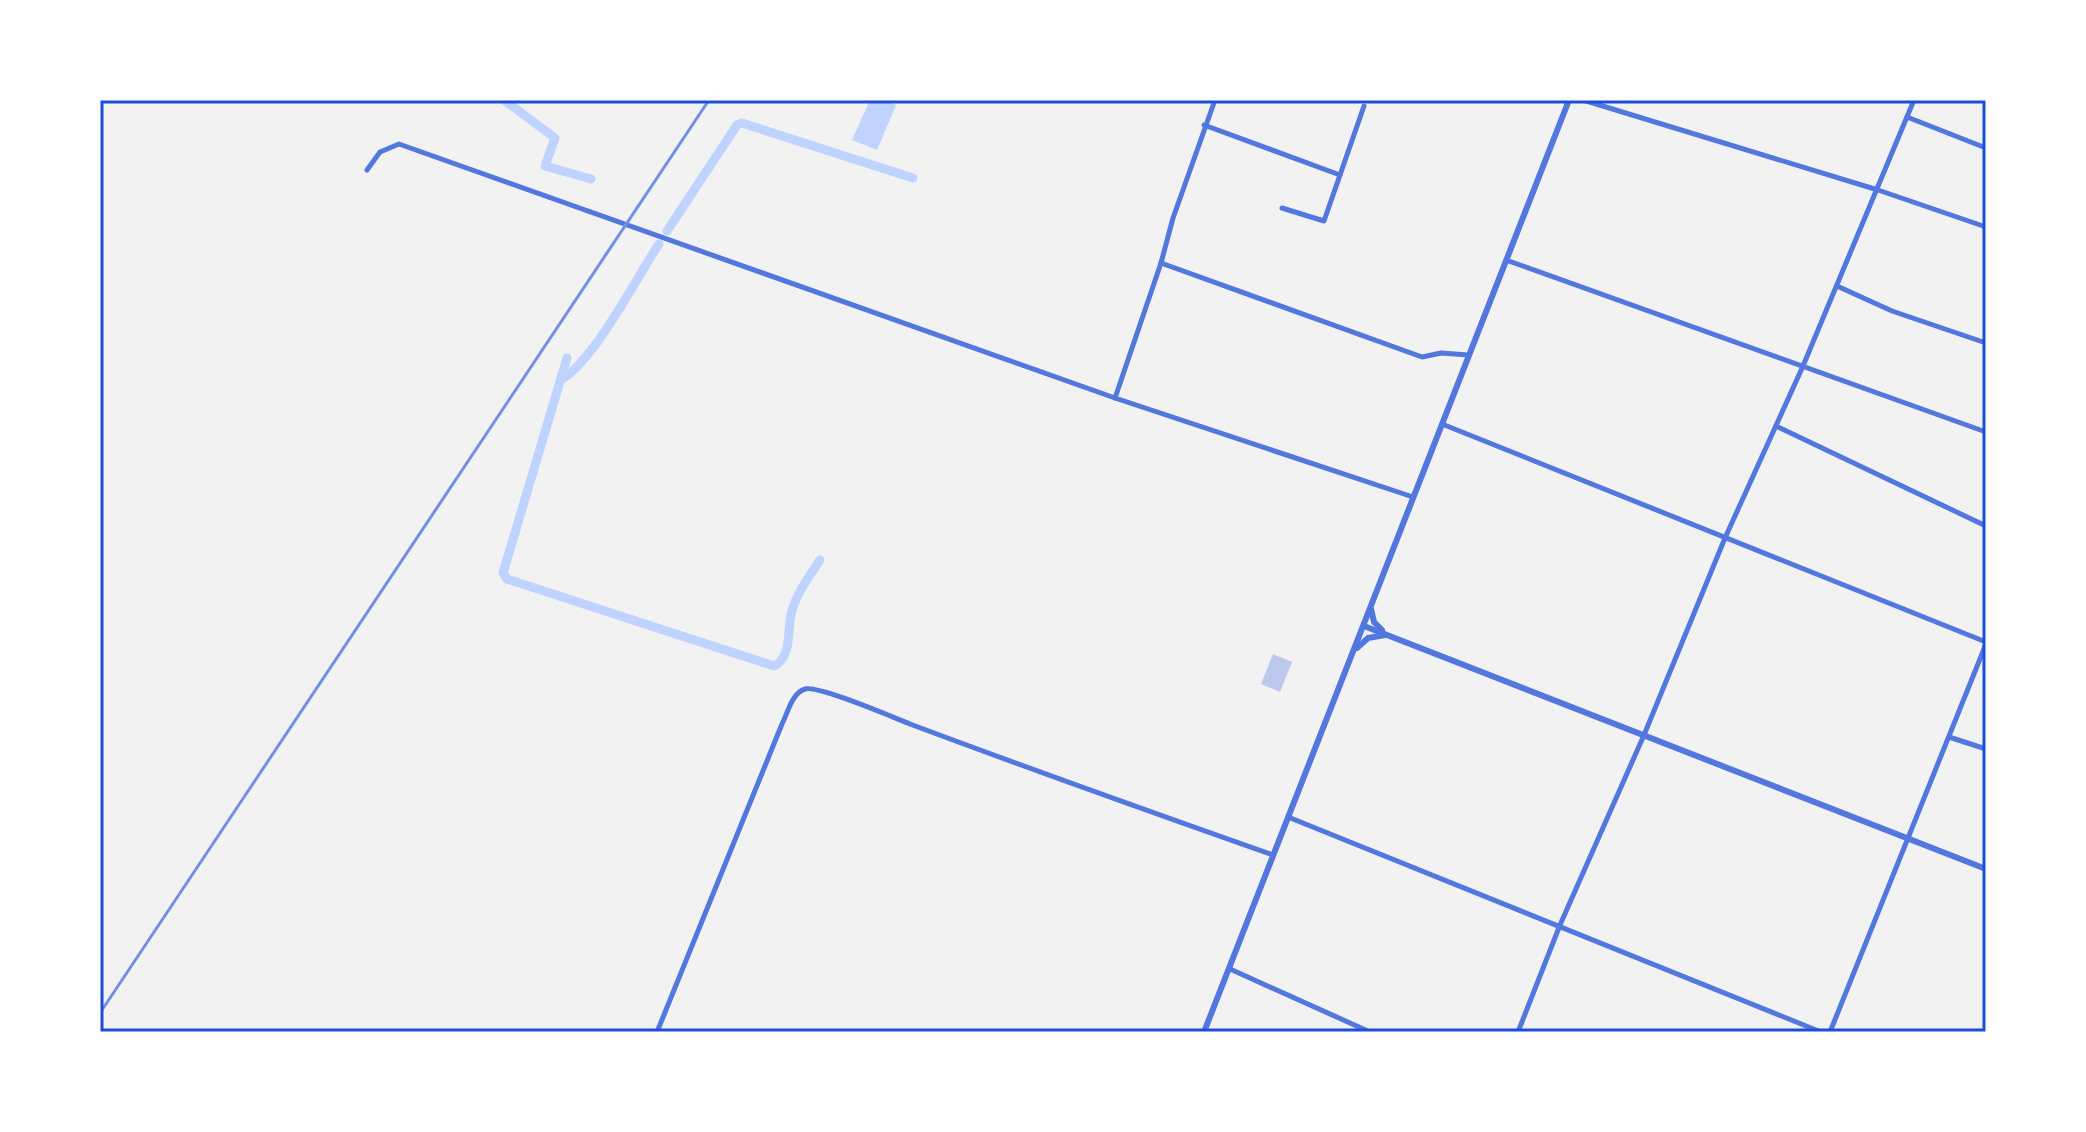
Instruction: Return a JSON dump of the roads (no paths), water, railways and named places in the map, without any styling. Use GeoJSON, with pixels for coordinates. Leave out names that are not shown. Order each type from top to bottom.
{"type":"FeatureCollection","features":[{"type":"Feature","properties":{"kind":"street"},"geometry":{"type":"LineString","coordinates":[[1115,398],[1204,125],[1215,100]]}},
{"type":"Feature","properties":{"kind":"street"},"geometry":{"type":"LineString","coordinates":[[1204,1032],[1569,100]]}},
{"type":"Feature","properties":{"kind":"street"},"geometry":{"type":"LineString","coordinates":[[1583,100],[1878,190],[1986,227]]}},
{"type":"Feature","properties":{"kind":"street"},"geometry":{"type":"LineString","coordinates":[[1518,1032],[1560,925],[1644,735],[1725,538],[1803,366],[1914,100]]}},
{"type":"Feature","properties":{"kind":"street"},"geometry":{"type":"LineString","coordinates":[[1282,208],[1324,221],[1364,106]]}},
{"type":"Feature","properties":{"kind":"street"},"geometry":{"type":"LineString","coordinates":[[1907,117],[1986,148]]}},
{"type":"Feature","properties":{"kind":"street"},"geometry":{"type":"LineString","coordinates":[[1204,125],[1340,175]]}},
{"type":"Feature","properties":{"kind":"street"},"geometry":{"type":"LineString","coordinates":[[367,170],[380,152],[399,144],[1115,398],[1413,497]]}},
{"type":"Feature","properties":{"kind":"street"},"geometry":{"type":"LineString","coordinates":[[1506,260],[1986,432]]}},
{"type":"Feature","properties":{"kind":"street"},"geometry":{"type":"LineString","coordinates":[[1161,263],[1422,357],[1441,353],[1468,355]]}},
{"type":"Feature","properties":{"kind":"street"},"geometry":{"type":"LineString","coordinates":[[1837,286],[1892,311],[1986,343]]}},
{"type":"Feature","properties":{"kind":"street"},"geometry":{"type":"LineString","coordinates":[[1442,424],[1986,643],[1830,1032]]}},
{"type":"Feature","properties":{"kind":"street"},"geometry":{"type":"LineString","coordinates":[[1776,426],[1986,526]]}},
{"type":"Feature","properties":{"kind":"street"},"geometry":{"type":"LineString","coordinates":[[1371,606],[1374,622],[1388,635]]}},
{"type":"Feature","properties":{"kind":"street"},"geometry":{"type":"LineString","coordinates":[[1364,626],[1986,869]]}},
{"type":"Feature","properties":{"kind":"street"},"geometry":{"type":"LineString","coordinates":[[1352,654],[1368,638],[1388,635]]}},
{"type":"Feature","properties":{"kind":"street"},"geometry":{"type":"LineString","coordinates":[[657,1032],[782,724],[795,696],[805,689],[815,689],[1273,855]]}},
{"type":"Feature","properties":{"kind":"street"},"geometry":{"type":"LineString","coordinates":[[1949,737],[1986,749]]}},
{"type":"Feature","properties":{"kind":"street"},"geometry":{"type":"LineString","coordinates":[[1288,817],[1821,1032]]}},
{"type":"Feature","properties":{"kind":"street"},"geometry":{"type":"LineString","coordinates":[[1230,969],[1370,1032]]}},
{"type":"Feature","properties":{"kind":"water"},"geometry":{"type":"Polygon","coordinates":[[[870,100],[883,100],[896,105],[877,150],[852,140],[870,100]]]}},
{"type":"Feature","properties":{"kind":"waterway"},"geometry":{"type":"LineString","coordinates":[[504,100],[555,138],[545,166],[591,179]]}},
{"type":"Feature","properties":{"kind":"waterway"},"geometry":{"type":"LineString","coordinates":[[667,231],[737,125],[742,123],[913,178]]}},
{"type":"Feature","properties":{"kind":"waterway"},"geometry":{"type":"LineString","coordinates":[[560,380],[573,371],[600,338],[659,244]]}},
{"type":"Feature","properties":{"kind":"waterway"},"geometry":{"type":"LineString","coordinates":[[567,358],[503,573],[507,579],[774,666],[784,657],[796,600],[820,560]]}},
{"type":"Feature","properties":{"kind":"railway"},"geometry":{"type":"LineString","coordinates":[[100,1013],[709,100]]}}]}
